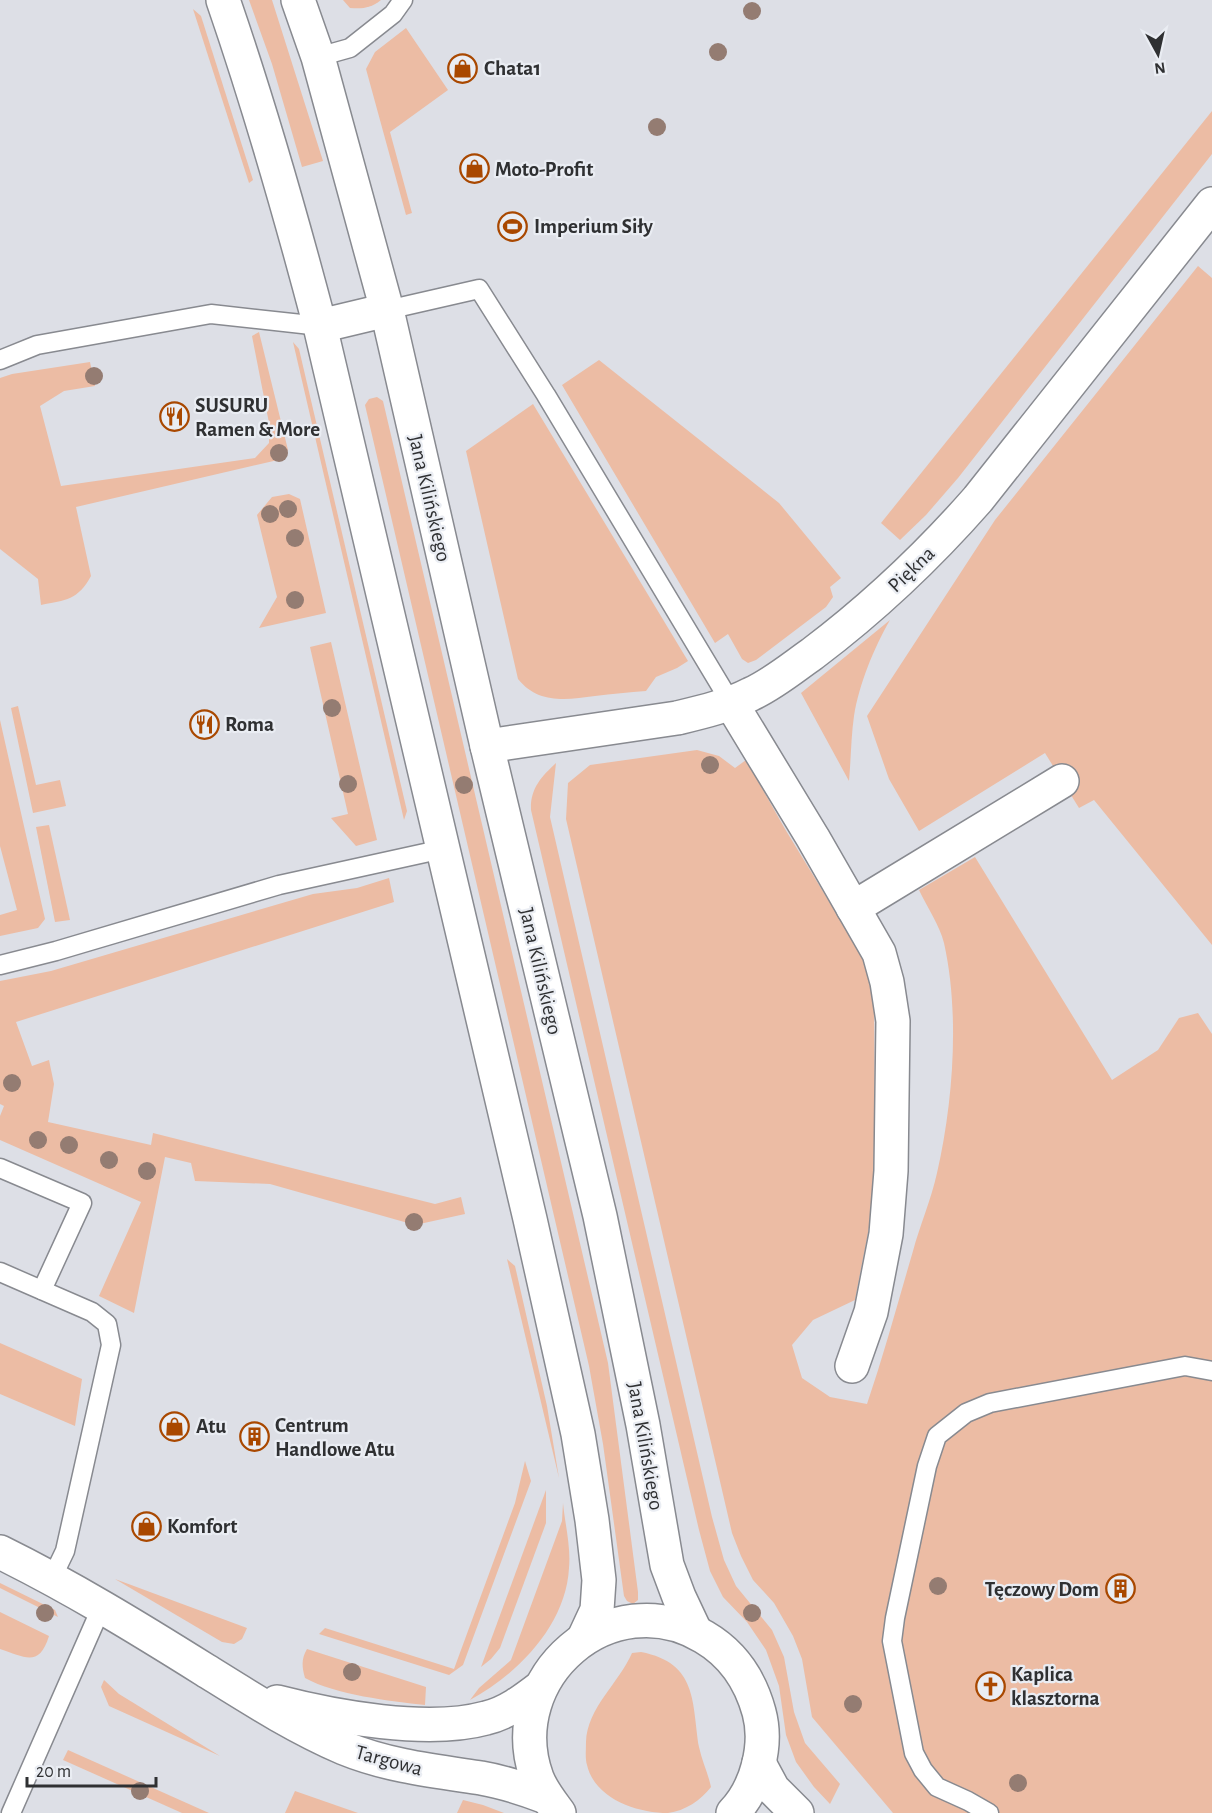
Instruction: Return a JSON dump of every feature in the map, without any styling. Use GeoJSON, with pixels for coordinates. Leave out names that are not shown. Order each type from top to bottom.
{"type":"FeatureCollection","features":[{"type":"Feature","properties":{"kind":"street"},"geometry":{"type":"LineString","coordinates":[[223,0],[283,188],[320,326],[578,1434],[600,1580],[597,1610],[584,1638]]}},
{"type":"Feature","properties":{"kind":"street","name":"Jana Kilińskiego"},"geometry":{"type":"LineString","coordinates":[[298,0],[318,57],[387,310],[487,746],[600,1216],[644,1425],[668,1565],[679,1597],[695,1631]]}},
{"type":"Feature","properties":{"kind":"street","name":"Piękna"},"geometry":{"type":"LineString","coordinates":[[487,746],[677,718],[731,702],[750,695],[777,679],[846,628],[950,532],[1212,204]]}},
{"type":"Feature","properties":{"kind":"street"},"geometry":{"type":"LineString","coordinates":[[320,326],[387,310]]}},
{"type":"Feature","properties":{"kind":"street"},"geometry":{"type":"LineString","coordinates":[[731,702],[879,953],[888,982],[892,1021],[891,1171],[886,1234],[871,1312],[852,1366]]}},
{"type":"Feature","properties":{"kind":"street"},"geometry":{"type":"LineString","coordinates":[[853,908],[1062,781]]}},
{"type":"Feature","properties":{"kind":"street","name":"Targowa"},"geometry":{"type":"LineString","coordinates":[[0,1552],[102,1606],[303,1729],[345,1748],[390,1763],[492,1781],[553,1805]]}},
{"type":"Feature","properties":{"kind":"street"},"geometry":{"type":"LineString","coordinates":[[553,1805],[538,1779],[530,1742],[534,1704],[541,1687],[552,1668],[584,1638],[601,1629],[639,1621],[677,1624],[695,1631],[714,1643],[731,1658],[745,1676],[755,1696],[761,1718],[762,1741],[759,1763],[750,1788],[733,1813]]}},
{"type":"Feature","properties":{"kind":"street","name":"Targowa"},"geometry":{"type":"LineString","coordinates":[[243,1693],[303,1709],[352,1718],[398,1723],[450,1724],[486,1718],[515,1706],[541,1687]]}},
{"type":"Feature","properties":{"kind":"street"},"geometry":{"type":"LineString","coordinates":[[759,1763],[773,1790],[797,1813]]}},
{"type":"Feature","properties":{"kind":"lane"},"geometry":{"type":"LineString","coordinates":[[318,57],[350,48],[393,14],[403,0]]}},
{"type":"Feature","properties":{"kind":"lane"},"geometry":{"type":"LineString","coordinates":[[387,310],[479,289],[546,395],[731,702]]}},
{"type":"Feature","properties":{"kind":"lane"},"geometry":{"type":"LineString","coordinates":[[0,360],[37,345],[211,314],[320,326]]}},
{"type":"Feature","properties":{"kind":"lane"},"geometry":{"type":"LineString","coordinates":[[0,965],[56,951],[279,885],[443,849]]}},
{"type":"Feature","properties":{"kind":"lane"},"geometry":{"type":"LineString","coordinates":[[0,1168],[82,1203],[42,1290]]}},
{"type":"Feature","properties":{"kind":"lane"},"geometry":{"type":"LineString","coordinates":[[0,1272],[92,1312],[107,1324],[111,1346],[65,1551],[52,1578]]}},
{"type":"Feature","properties":{"kind":"lane"},"geometry":{"type":"LineString","coordinates":[[989,1813],[937,1787],[923,1770],[914,1753],[892,1641],[925,1476],[937,1436],[966,1413],[990,1403],[1185,1366],[1212,1371]]}},
{"type":"Feature","properties":{"kind":"lane"},"geometry":{"type":"LineString","coordinates":[[11,1813],[102,1606]]}},
{"type":"Feature","properties":{"kind":"shaded area"},"geometry":{"type":"Polygon","coordinates":[[[249,0],[272,0],[323,161],[302,167],[272,64],[249,0]]]}},
{"type":"Feature","properties":{"kind":"shaded area"},"geometry":{"type":"Polygon","coordinates":[[[343,0],[381,0],[370,6],[350,8],[343,0]]]}},
{"type":"Feature","properties":{"kind":"shaded area"},"geometry":{"type":"Polygon","coordinates":[[[193,9],[201,16],[253,180],[249,183],[193,9]]]}},
{"type":"Feature","properties":{"kind":"shaded area"},"geometry":{"type":"Polygon","coordinates":[[[406,28],[448,90],[390,132],[412,213],[406,215],[366,69],[375,52],[406,28]]]}},
{"type":"Feature","properties":{"kind":"shaded area"},"geometry":{"type":"Polygon","coordinates":[[[1212,111],[1212,154],[958,478],[926,515],[900,540],[881,523],[1212,111]]]}},
{"type":"Feature","properties":{"kind":"shaded area"},"geometry":{"type":"Polygon","coordinates":[[[1198,266],[1212,278],[1212,945],[1094,800],[1079,808],[1045,753],[919,831],[889,779],[867,716],[995,520],[1198,266]]]}},
{"type":"Feature","properties":{"kind":"shaded area"},"geometry":{"type":"Polygon","coordinates":[[[259,332],[288,450],[278,460],[76,507],[91,576],[81,590],[70,598],[41,605],[38,579],[0,549],[0,378],[12,374],[90,362],[95,386],[64,391],[40,406],[61,486],[255,458],[269,443],[269,423],[252,336],[259,332]]]}},
{"type":"Feature","properties":{"kind":"shaded area"},"geometry":{"type":"Polygon","coordinates":[[[293,342],[299,349],[407,811],[404,820],[293,342]]]}},
{"type":"Feature","properties":{"kind":"shaded area"},"geometry":{"type":"Polygon","coordinates":[[[599,360],[779,503],[841,578],[830,587],[833,597],[826,607],[756,660],[748,663],[742,659],[728,634],[715,643],[562,385],[599,360]]]}},
{"type":"Feature","properties":{"kind":"shaded area"},"geometry":{"type":"Polygon","coordinates":[[[377,397],[383,401],[608,1363],[638,1592],[638,1600],[633,1604],[624,1596],[603,1444],[589,1366],[365,405],[369,399],[377,397]]]}},
{"type":"Feature","properties":{"kind":"shaded area"},"geometry":{"type":"Polygon","coordinates":[[[533,404],[688,661],[656,677],[646,691],[563,699],[534,693],[518,679],[466,451],[533,404]]]}},
{"type":"Feature","properties":{"kind":"shaded area"},"geometry":{"type":"Polygon","coordinates":[[[289,494],[300,499],[326,613],[259,628],[277,597],[257,515],[272,497],[289,494]]]}},
{"type":"Feature","properties":{"kind":"shaded area"},"geometry":{"type":"Polygon","coordinates":[[[890,620],[878,642],[859,691],[852,732],[849,781],[801,693],[890,620]]]}},
{"type":"Feature","properties":{"kind":"shaded area"},"geometry":{"type":"Polygon","coordinates":[[[331,642],[377,840],[356,846],[331,818],[348,814],[310,647],[331,642]]]}},
{"type":"Feature","properties":{"kind":"shaded area"},"geometry":{"type":"Polygon","coordinates":[[[18,706],[36,785],[60,780],[66,806],[33,813],[11,708],[18,706]]]}},
{"type":"Feature","properties":{"kind":"shaded area"},"geometry":{"type":"Polygon","coordinates":[[[0,720],[45,919],[38,928],[0,936],[0,915],[17,910],[0,846],[0,720]]]}},
{"type":"Feature","properties":{"kind":"shaded area"},"geometry":{"type":"Polygon","coordinates":[[[697,750],[719,756],[735,768],[746,760],[869,967],[874,992],[875,1146],[872,1212],[855,1300],[813,1320],[792,1345],[802,1378],[830,1397],[867,1404],[932,1193],[943,1146],[952,1058],[952,999],[944,943],[919,890],[975,857],[1112,1080],[1158,1050],[1179,1018],[1198,1013],[1212,1034],[1212,1813],[893,1813],[812,1717],[802,1659],[793,1636],[774,1603],[753,1580],[732,1533],[566,819],[568,783],[590,765],[697,750]]]}},
{"type":"Feature","properties":{"kind":"shaded area"},"geometry":{"type":"Polygon","coordinates":[[[556,763],[550,817],[712,1517],[724,1560],[736,1586],[772,1630],[784,1657],[794,1712],[805,1743],[840,1784],[830,1804],[796,1762],[786,1735],[779,1686],[766,1650],[747,1622],[723,1597],[710,1571],[699,1530],[531,810],[532,796],[538,784],[556,763]]]}},
{"type":"Feature","properties":{"kind":"shaded area"},"geometry":{"type":"Polygon","coordinates":[[[49,825],[70,920],[55,922],[36,827],[49,825]]]}},
{"type":"Feature","properties":{"kind":"shaded area"},"geometry":{"type":"Polygon","coordinates":[[[389,878],[394,902],[16,1022],[32,1066],[49,1060],[54,1084],[48,1122],[151,1145],[153,1133],[435,1204],[461,1197],[465,1214],[415,1225],[270,1184],[195,1181],[191,1163],[165,1157],[134,1313],[99,1296],[141,1202],[0,1140],[0,1116],[4,1106],[0,1104],[0,981],[51,971],[313,894],[357,888],[389,878]]]}},
{"type":"Feature","properties":{"kind":"shaded area"},"geometry":{"type":"Polygon","coordinates":[[[507,1259],[515,1266],[547,1406],[559,1478],[507,1259]]]}},
{"type":"Feature","properties":{"kind":"shaded area"},"geometry":{"type":"Polygon","coordinates":[[[0,1343],[82,1379],[75,1426],[0,1394],[0,1343]]]}},
{"type":"Feature","properties":{"kind":"shaded area"},"geometry":{"type":"Polygon","coordinates":[[[525,1461],[531,1481],[463,1665],[449,1675],[319,1634],[325,1628],[454,1669],[515,1503],[525,1461]]]}},
{"type":"Feature","properties":{"kind":"shaded area"},"geometry":{"type":"Polygon","coordinates":[[[546,1490],[546,1523],[500,1648],[481,1667],[546,1490]]]}},
{"type":"Feature","properties":{"kind":"shaded area"},"geometry":{"type":"Polygon","coordinates":[[[563,1503],[569,1544],[569,1568],[566,1589],[559,1609],[549,1628],[522,1662],[470,1700],[479,1688],[511,1660],[562,1521],[563,1503]]]}},
{"type":"Feature","properties":{"kind":"shaded area"},"geometry":{"type":"Polygon","coordinates":[[[115,1579],[247,1628],[242,1639],[234,1644],[222,1642],[115,1579]]]}},
{"type":"Feature","properties":{"kind":"shaded area"},"geometry":{"type":"Polygon","coordinates":[[[0,1583],[55,1610],[58,1617],[0,1588],[0,1583]]]}},
{"type":"Feature","properties":{"kind":"shaded area"},"geometry":{"type":"Polygon","coordinates":[[[0,1612],[49,1636],[41,1653],[30,1658],[0,1649],[0,1612]]]}},
{"type":"Feature","properties":{"kind":"shaded area"},"geometry":{"type":"Polygon","coordinates":[[[307,1649],[426,1687],[425,1705],[347,1693],[305,1678],[303,1663],[307,1649]]]}},
{"type":"Feature","properties":{"kind":"shaded area"},"geometry":{"type":"Polygon","coordinates":[[[641,1652],[660,1657],[683,1675],[693,1701],[699,1747],[711,1787],[692,1804],[674,1812],[643,1810],[619,1802],[599,1787],[586,1762],[586,1742],[592,1718],[632,1653],[641,1652]]]}},
{"type":"Feature","properties":{"kind":"shaded area"},"geometry":{"type":"Polygon","coordinates":[[[104,1680],[119,1694],[220,1756],[109,1706],[101,1687],[104,1680]]]}},
{"type":"Feature","properties":{"kind":"shaded area"},"geometry":{"type":"Polygon","coordinates":[[[68,1750],[209,1813],[182,1813],[63,1760],[68,1750]]]}},
{"type":"Feature","properties":{"kind":"shaded area"},"geometry":{"type":"Polygon","coordinates":[[[295,1791],[358,1813],[285,1813],[295,1791]]]}},
{"type":"Feature","properties":{"kind":"shaded area"},"geometry":{"type":"Polygon","coordinates":[[[463,1800],[483,1805],[504,1813],[457,1813],[463,1800]]]}},
{"type":"Feature","properties":{"kind":"place","name":"Chata1"},"geometry":{"type":"Point","coordinates":[463,68]}},
{"type":"Feature","properties":{"kind":"place","name":"Moto-Profit"},"geometry":{"type":"Point","coordinates":[474,169]}},
{"type":"Feature","properties":{"kind":"place","name":"Imperium Siły"},"geometry":{"type":"Point","coordinates":[513,226]}},
{"type":"Feature","properties":{"kind":"place","name":"SUSURU Ramen & More"},"geometry":{"type":"Point","coordinates":[174,417]}},
{"type":"Feature","properties":{"kind":"place","name":"Roma"},"geometry":{"type":"Point","coordinates":[204,724]}},
{"type":"Feature","properties":{"kind":"place","name":"Atu"},"geometry":{"type":"Point","coordinates":[175,1426]}},
{"type":"Feature","properties":{"kind":"place","name":"Centrum Handlowe Atu"},"geometry":{"type":"Point","coordinates":[254,1437]}},
{"type":"Feature","properties":{"kind":"place","name":"Komfort"},"geometry":{"type":"Point","coordinates":[146,1526]}},
{"type":"Feature","properties":{"kind":"place","name":"Tęczowy Dom"},"geometry":{"type":"Point","coordinates":[1120,1589]}},
{"type":"Feature","properties":{"kind":"place","name":"Kaplica klasztorna"},"geometry":{"type":"Point","coordinates":[990,1686]}}]}
